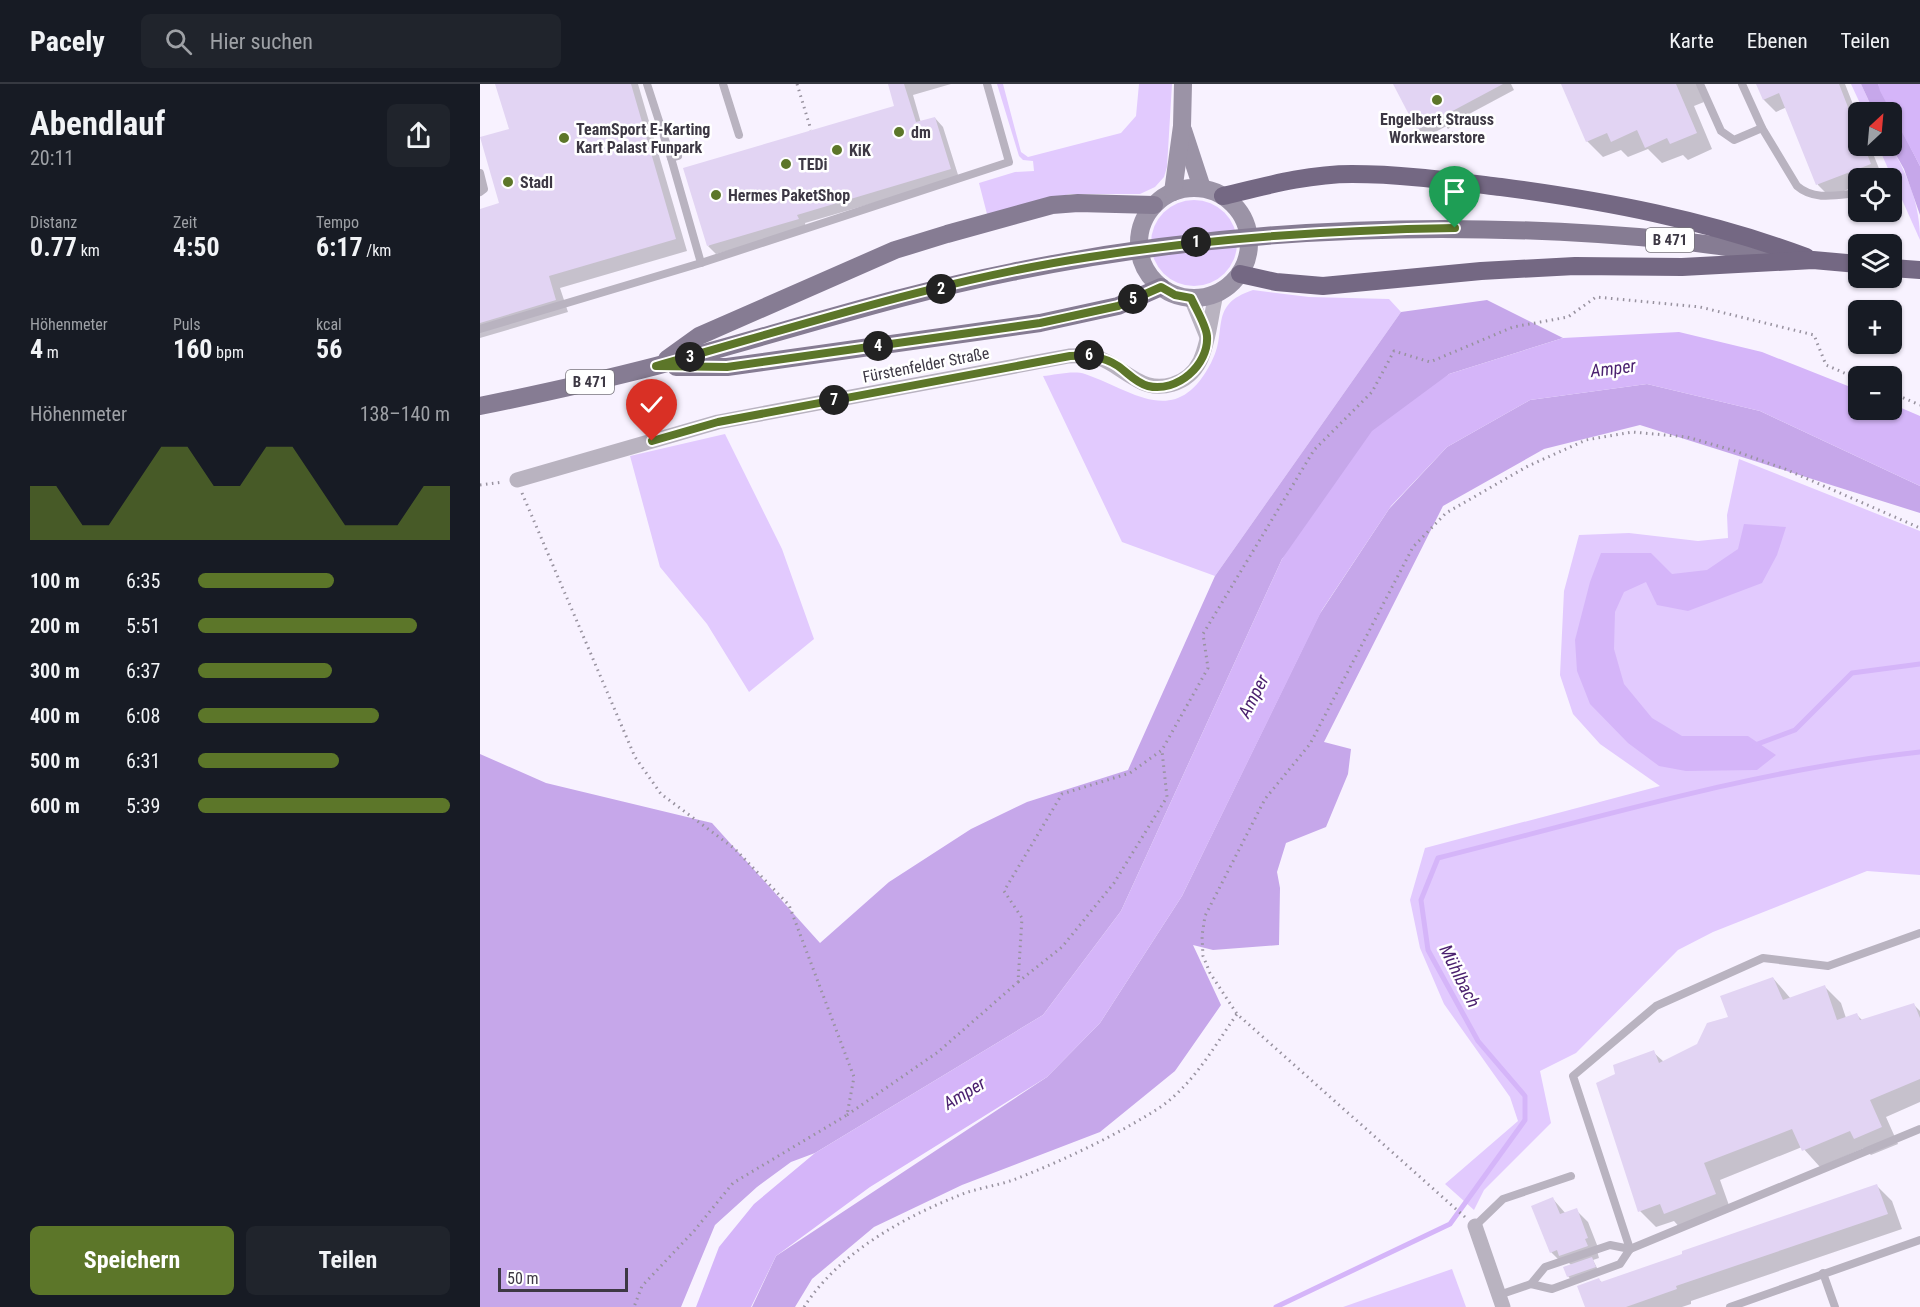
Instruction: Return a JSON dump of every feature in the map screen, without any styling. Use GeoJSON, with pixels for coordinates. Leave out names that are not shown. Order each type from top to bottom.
{"type":"FeatureCollection","features":[{"type":"Feature","properties":{"kind":"highway"},"geometry":{"type":"LineString","coordinates":[[1223,196],[1288,180],[1351,174],[1470,183],[1579,198],[1672,216],[1752,237],[1813,260]]}},
{"type":"Feature","properties":{"kind":"highway"},"geometry":{"type":"LineString","coordinates":[[1240,274],[1276,282],[1323,286],[1563,266],[1682,267],[1813,260]]}},
{"type":"Feature","properties":{"kind":"highway","name":"B 471"},"geometry":{"type":"LineString","coordinates":[[1813,260],[1848,263]]}},
{"type":"Feature","properties":{"kind":"highway"},"geometry":{"type":"LineString","coordinates":[[1902,269],[1920,270]]}},
{"type":"Feature","properties":{"kind":"main road"},"geometry":{"type":"LineString","coordinates":[[656,366],[699,336],[895,250],[978,224],[1052,205],[1097,203],[1154,205]]}},
{"type":"Feature","properties":{"kind":"main road","name":"B 471"},"geometry":{"type":"LineString","coordinates":[[480,406],[656,366],[852,310],[1008,272],[1088,257],[1192,243],[1300,233],[1455,228],[1526,230],[1674,240],[1813,260]]}},
{"type":"Feature","properties":{"kind":"main road"},"geometry":{"type":"LineString","coordinates":[[656,366],[727,367],[1040,323],[1118,306],[1161,287]]}},
{"type":"Feature","properties":{"kind":"street"},"geometry":{"type":"LineString","coordinates":[[1173,192],[1182,126],[1183,84]]}},
{"type":"Feature","properties":{"kind":"street"},"geometry":{"type":"LineString","coordinates":[[1182,126],[1202,188]]}},
{"type":"Feature","properties":{"kind":"street"},"geometry":{"type":"LineString","coordinates":[[1202,188],[1223,196],[1237,207],[1246,223],[1250,240],[1247,258],[1240,274],[1229,286],[1216,294],[1191,298],[1175,295],[1161,287],[1148,274],[1141,257],[1139,239],[1143,221],[1154,205],[1173,192],[1202,188]]}},
{"type":"Feature","properties":{"kind":"street","name":"Fürstenfelder Straße"},"geometry":{"type":"LineString","coordinates":[[517,480],[718,422],[1070,356],[1088,355],[1105,359],[1147,386],[1164,387],[1190,376],[1200,361],[1216,294]]}},
{"type":"Feature","properties":{"kind":"street"},"geometry":{"type":"LineString","coordinates":[[1191,298],[1207,337]]}},
{"type":"Feature","properties":{"kind":"street"},"geometry":{"type":"LineString","coordinates":[[1471,1222],[1501,1301]]}},
{"type":"Feature","properties":{"kind":"lane"},"geometry":{"type":"LineString","coordinates":[[647,84],[675,157],[701,264]]}},
{"type":"Feature","properties":{"kind":"lane"},"geometry":{"type":"LineString","coordinates":[[723,84],[739,135]]}},
{"type":"Feature","properties":{"kind":"lane"},"geometry":{"type":"LineString","coordinates":[[480,329],[701,264],[1009,162],[987,84]]}},
{"type":"Feature","properties":{"kind":"lane"},"geometry":{"type":"LineString","coordinates":[[1700,84],[1721,131],[1734,140],[1762,128]]}},
{"type":"Feature","properties":{"kind":"lane"},"geometry":{"type":"LineString","coordinates":[[1742,84],[1762,128],[1797,186],[1806,194],[1815,196],[1848,194]]}},
{"type":"Feature","properties":{"kind":"lane"},"geometry":{"type":"LineString","coordinates":[[480,173],[484,189],[480,192]]}},
{"type":"Feature","properties":{"kind":"lane"},"geometry":{"type":"LineString","coordinates":[[1630,1250],[1573,1076],[1656,1006],[1763,958],[1828,966],[1920,933]]}},
{"type":"Feature","properties":{"kind":"lane"},"geometry":{"type":"LineString","coordinates":[[1531,1284],[1552,1289],[1620,1264],[1630,1250],[1920,1129]]}},
{"type":"Feature","properties":{"kind":"lane"},"geometry":{"type":"LineString","coordinates":[[1471,1222],[1503,1199],[1571,1176]]}},
{"type":"Feature","properties":{"kind":"lane"},"geometry":{"type":"LineString","coordinates":[[1730,1307],[1920,1240]]}},
{"type":"Feature","properties":{"kind":"lane"},"geometry":{"type":"LineString","coordinates":[[1501,1301],[1531,1284],[1545,1267],[1610,1245],[1630,1250]]}},
{"type":"Feature","properties":{"kind":"lane"},"geometry":{"type":"LineString","coordinates":[[1823,1273],[1835,1307]]}},
{"type":"Feature","properties":{"kind":"path"},"geometry":{"type":"LineString","coordinates":[[797,84],[811,130]]}},
{"type":"Feature","properties":{"kind":"path"},"geometry":{"type":"LineString","coordinates":[[1443,116],[1458,145]]}},
{"type":"Feature","properties":{"kind":"path"},"geometry":{"type":"LineString","coordinates":[[1018,982],[1022,918],[1004,891],[1062,794],[1130,773],[1162,750],[1208,668],[1203,634],[1314,450],[1372,392],[1394,351],[1430,362],[1513,327],[1568,317],[1596,297],[1700,307],[1814,335],[1826,365],[1848,375]]}},
{"type":"Feature","properties":{"kind":"path"},"geometry":{"type":"LineString","coordinates":[[1902,397],[1920,405]]}},
{"type":"Feature","properties":{"kind":"path"},"geometry":{"type":"LineString","coordinates":[[1471,1222],[1237,1014],[1210,973],[1203,956],[1202,936],[1205,916],[1264,799],[1310,744],[1413,547],[1446,513],[1528,466],[1576,445],[1632,432],[1686,438],[1732,450],[1785,469],[1920,528]]}},
{"type":"Feature","properties":{"kind":"path"},"geometry":{"type":"LineString","coordinates":[[517,480],[635,757],[661,795],[735,849],[789,905],[854,1077],[847,1115]]}},
{"type":"Feature","properties":{"kind":"path"},"geometry":{"type":"LineString","coordinates":[[634,1307],[642,1286],[694,1231],[734,1183],[847,1115],[938,1052],[1062,947],[1114,883],[1167,797],[1162,750]]}},
{"type":"Feature","properties":{"kind":"path"},"geometry":{"type":"LineString","coordinates":[[804,1307],[815,1290],[840,1265],[888,1230],[961,1194],[1010,1181],[1066,1158],[1157,1109],[1190,1081],[1237,1014]]}},
{"type":"Feature","properties":{"kind":"shaded area"},"geometry":{"type":"Polygon","coordinates":[[[997,84],[1003,84],[1021,152],[1028,157],[1121,133],[1136,116],[1139,84],[1172,84],[1167,167],[1164,177],[1155,187],[1140,194],[1070,194],[987,214],[979,183],[1015,172],[1034,171],[1033,161],[1023,160],[1019,156],[997,84]]]}},
{"type":"Feature","properties":{"kind":"shaded area"},"geometry":{"type":"Polygon","coordinates":[[[1851,84],[1861,84],[1869,102],[1859,102],[1851,84]]]}},
{"type":"Feature","properties":{"kind":"shaded area"},"geometry":{"type":"Polygon","coordinates":[[[1861,84],[1878,84],[1887,102],[1869,102],[1861,84]]]}},
{"type":"Feature","properties":{"kind":"shaded area"},"geometry":{"type":"Polygon","coordinates":[[[1902,131],[1920,166],[1920,215],[1904,169],[1897,156],[1902,156],[1902,131]]]}},
{"type":"Feature","properties":{"kind":"shaded area"},"geometry":{"type":"Polygon","coordinates":[[[1882,156],[1896,156],[1903,168],[1912,191],[1918,215],[1920,240],[1902,200],[1902,168],[1888,168],[1882,156]]]}},
{"type":"Feature","properties":{"kind":"shaded area"},"geometry":{"type":"Polygon","coordinates":[[[1194,200],[1218,207],[1230,219],[1237,243],[1230,267],[1218,279],[1194,286],[1170,279],[1158,267],[1151,243],[1158,219],[1170,207],[1194,200]]]}},
{"type":"Feature","properties":{"kind":"shaded area"},"geometry":{"type":"Polygon","coordinates":[[[1253,290],[1309,297],[1389,299],[1401,312],[1215,576],[1122,542],[1043,376],[1081,373],[1137,396],[1153,400],[1169,400],[1183,395],[1198,383],[1211,363],[1219,340],[1224,311],[1239,296],[1253,290]]]}},
{"type":"Feature","properties":{"kind":"shaded area"},"geometry":{"type":"Polygon","coordinates":[[[1487,300],[1563,338],[1449,374],[1282,559],[1121,911],[1043,1015],[815,1153],[791,1162],[757,1187],[715,1225],[681,1307],[480,1307],[480,754],[546,783],[712,823],[820,943],[889,882],[971,829],[1027,802],[1128,770],[1215,576],[1401,312],[1487,300]]]}},
{"type":"Feature","properties":{"kind":"shaded area"},"geometry":{"type":"Polygon","coordinates":[[[1647,384],[1760,411],[1920,486],[1920,513],[1640,425],[1544,449],[1443,506],[1324,742],[1351,749],[1348,774],[1326,827],[1286,843],[1277,872],[1280,888],[1279,945],[1213,950],[1193,945],[1221,1005],[1175,1071],[1100,1132],[962,1185],[874,1227],[812,1279],[795,1307],[752,1307],[776,1256],[1047,1077],[1100,1023],[1182,896],[1319,615],[1389,509],[1447,447],[1530,400],[1647,384]]]}},
{"type":"Feature","properties":{"kind":"shaded area"},"geometry":{"type":"Polygon","coordinates":[[[725,434],[782,549],[814,639],[749,692],[707,624],[660,567],[630,456],[725,434]]]}},
{"type":"Feature","properties":{"kind":"shaded area"},"geometry":{"type":"Polygon","coordinates":[[[1739,459],[1920,531],[1920,875],[1867,871],[1713,932],[1678,950],[1576,1053],[1540,1071],[1551,1123],[1484,1190],[1474,1210],[1445,1184],[1518,1121],[1510,1097],[1444,1004],[1420,948],[1410,900],[1425,848],[1660,786],[1600,744],[1573,714],[1560,675],[1564,591],[1579,535],[1629,533],[1698,541],[1728,538],[1727,515],[1739,459]]]}},
{"type":"Feature","properties":{"kind":"shaded area"},"geometry":{"type":"Polygon","coordinates":[[[1452,1269],[1466,1307],[1343,1307],[1452,1269]]]}},
{"type":"Feature","properties":{"kind":"water"},"geometry":{"type":"Polygon","coordinates":[[[1878,84],[1920,84],[1920,166],[1902,132],[1902,102],[1886,102],[1878,84]]]}},
{"type":"Feature","properties":{"kind":"water","name":"Amper"},"geometry":{"type":"Polygon","coordinates":[[[1679,332],[1762,352],[1848,386],[1848,420],[1902,420],[1902,408],[1920,416],[1920,486],[1760,411],[1647,384],[1530,400],[1447,447],[1391,506],[1322,610],[1182,896],[1100,1023],[1047,1077],[870,1187],[776,1256],[751,1307],[696,1307],[719,1247],[754,1204],[815,1153],[1043,1015],[1121,911],[1282,559],[1372,431],[1449,374],[1563,338],[1679,332]]]}},
{"type":"Feature","properties":{"kind":"water"},"geometry":{"type":"Polygon","coordinates":[[[1744,524],[1786,527],[1777,555],[1762,583],[1688,611],[1657,605],[1646,582],[1624,592],[1615,612],[1614,649],[1624,684],[1652,718],[1682,736],[1748,736],[1776,755],[1757,770],[1686,771],[1659,766],[1628,743],[1590,704],[1577,671],[1575,640],[1590,582],[1601,553],[1651,553],[1672,574],[1707,570],[1738,549],[1744,524]]]}},
{"type":"Feature","properties":{"kind":"building"},"geometry":{"type":"Polygon","coordinates":[[[495,84],[631,84],[676,239],[549,276],[556,300],[480,323],[480,209],[499,203],[480,137],[509,129],[495,84]]]}},
{"type":"Feature","properties":{"kind":"building"},"geometry":{"type":"Polygon","coordinates":[[[888,84],[904,84],[916,122],[935,117],[951,169],[797,215],[799,219],[707,246],[683,168],[894,106],[888,84]]]}},
{"type":"Feature","properties":{"kind":"building","name":"Engelbert Strauss Workwearstore"},"geometry":{"type":"Polygon","coordinates":[[[1393,84],[1503,84],[1417,130],[1393,84]]]}},
{"type":"Feature","properties":{"kind":"building"},"geometry":{"type":"Polygon","coordinates":[[[1561,84],[1676,84],[1697,133],[1670,144],[1667,138],[1645,148],[1637,130],[1611,142],[1607,133],[1586,142],[1561,84]]]}},
{"type":"Feature","properties":{"kind":"building"},"geometry":{"type":"Polygon","coordinates":[[[1756,84],[1839,84],[1848,107],[1848,156],[1868,156],[1871,164],[1861,168],[1848,168],[1848,173],[1816,185],[1779,93],[1763,100],[1756,84]]]}},
{"type":"Feature","properties":{"kind":"building"},"geometry":{"type":"Polygon","coordinates":[[[1773,977],[1783,1000],[1825,985],[1837,1020],[1857,1013],[1860,1020],[1914,1003],[1920,1018],[1920,1079],[1870,1100],[1882,1127],[1854,1139],[1850,1131],[1802,1151],[1792,1129],[1704,1163],[1716,1194],[1664,1214],[1660,1204],[1638,1212],[1596,1083],[1615,1074],[1613,1065],[1654,1050],[1659,1063],[1697,1044],[1707,1023],[1728,1017],[1720,996],[1773,977]]]}},
{"type":"Feature","properties":{"kind":"building"},"geometry":{"type":"Polygon","coordinates":[[[1877,1184],[1888,1214],[1676,1286],[1677,1289],[1626,1307],[1585,1307],[1577,1286],[1599,1278],[1601,1282],[1682,1254],[1682,1251],[1877,1184]]]}},
{"type":"Feature","properties":{"kind":"building"},"geometry":{"type":"Polygon","coordinates":[[[1553,1197],[1560,1214],[1577,1208],[1588,1238],[1585,1239],[1588,1246],[1559,1256],[1557,1250],[1550,1253],[1531,1206],[1553,1197]]]}},
{"type":"Feature","properties":{"kind":"building"},"geometry":{"type":"Polygon","coordinates":[[[1592,1257],[1596,1267],[1567,1277],[1563,1267],[1592,1257]]]}},
{"type":"Feature","properties":{"kind":"waterway"},"geometry":{"type":"LineString","coordinates":[[1755,745],[1795,730],[1852,673],[1920,664]]}},
{"type":"Feature","properties":{"kind":"waterway","name":"Mühlbach"},"geometry":{"type":"LineString","coordinates":[[1276,1307],[1450,1224],[1525,1120],[1525,1096],[1478,1041],[1428,950],[1421,900],[1438,858],[1737,783],[1859,760],[1920,752]]}},
{"type":"Feature","properties":{"kind":"place","name":"Engelbert Strauss Workwearstore"},"geometry":{"type":"Point","coordinates":[1437,100]}},
{"type":"Feature","properties":{"kind":"place","name":"dm"},"geometry":{"type":"Point","coordinates":[899,132]}},
{"type":"Feature","properties":{"kind":"place","name":"TeamSport E-Karting Kart Palast Funpark"},"geometry":{"type":"Point","coordinates":[564,138]}},
{"type":"Feature","properties":{"kind":"place","name":"KiK"},"geometry":{"type":"Point","coordinates":[837,150]}},
{"type":"Feature","properties":{"kind":"place","name":"TEDi"},"geometry":{"type":"Point","coordinates":[786,164]}},
{"type":"Feature","properties":{"kind":"place","name":"Stadl"},"geometry":{"type":"Point","coordinates":[508,182]}},
{"type":"Feature","properties":{"kind":"place","name":"Hermes PaketShop"},"geometry":{"type":"Point","coordinates":[716,195]}},
{"type":"Feature","properties":{"kind":"route"},"geometry":{"type":"LineString","coordinates":[[652,441],[718,422],[1070,356],[1088,355],[1105,359],[1147,386],[1164,387],[1190,376],[1200,361],[1207,337],[1191,298],[1175,295],[1161,287],[1118,306],[1040,323],[727,367],[656,366],[852,310],[1008,272],[1088,257],[1192,243],[1300,233],[1455,228]]}}]}
